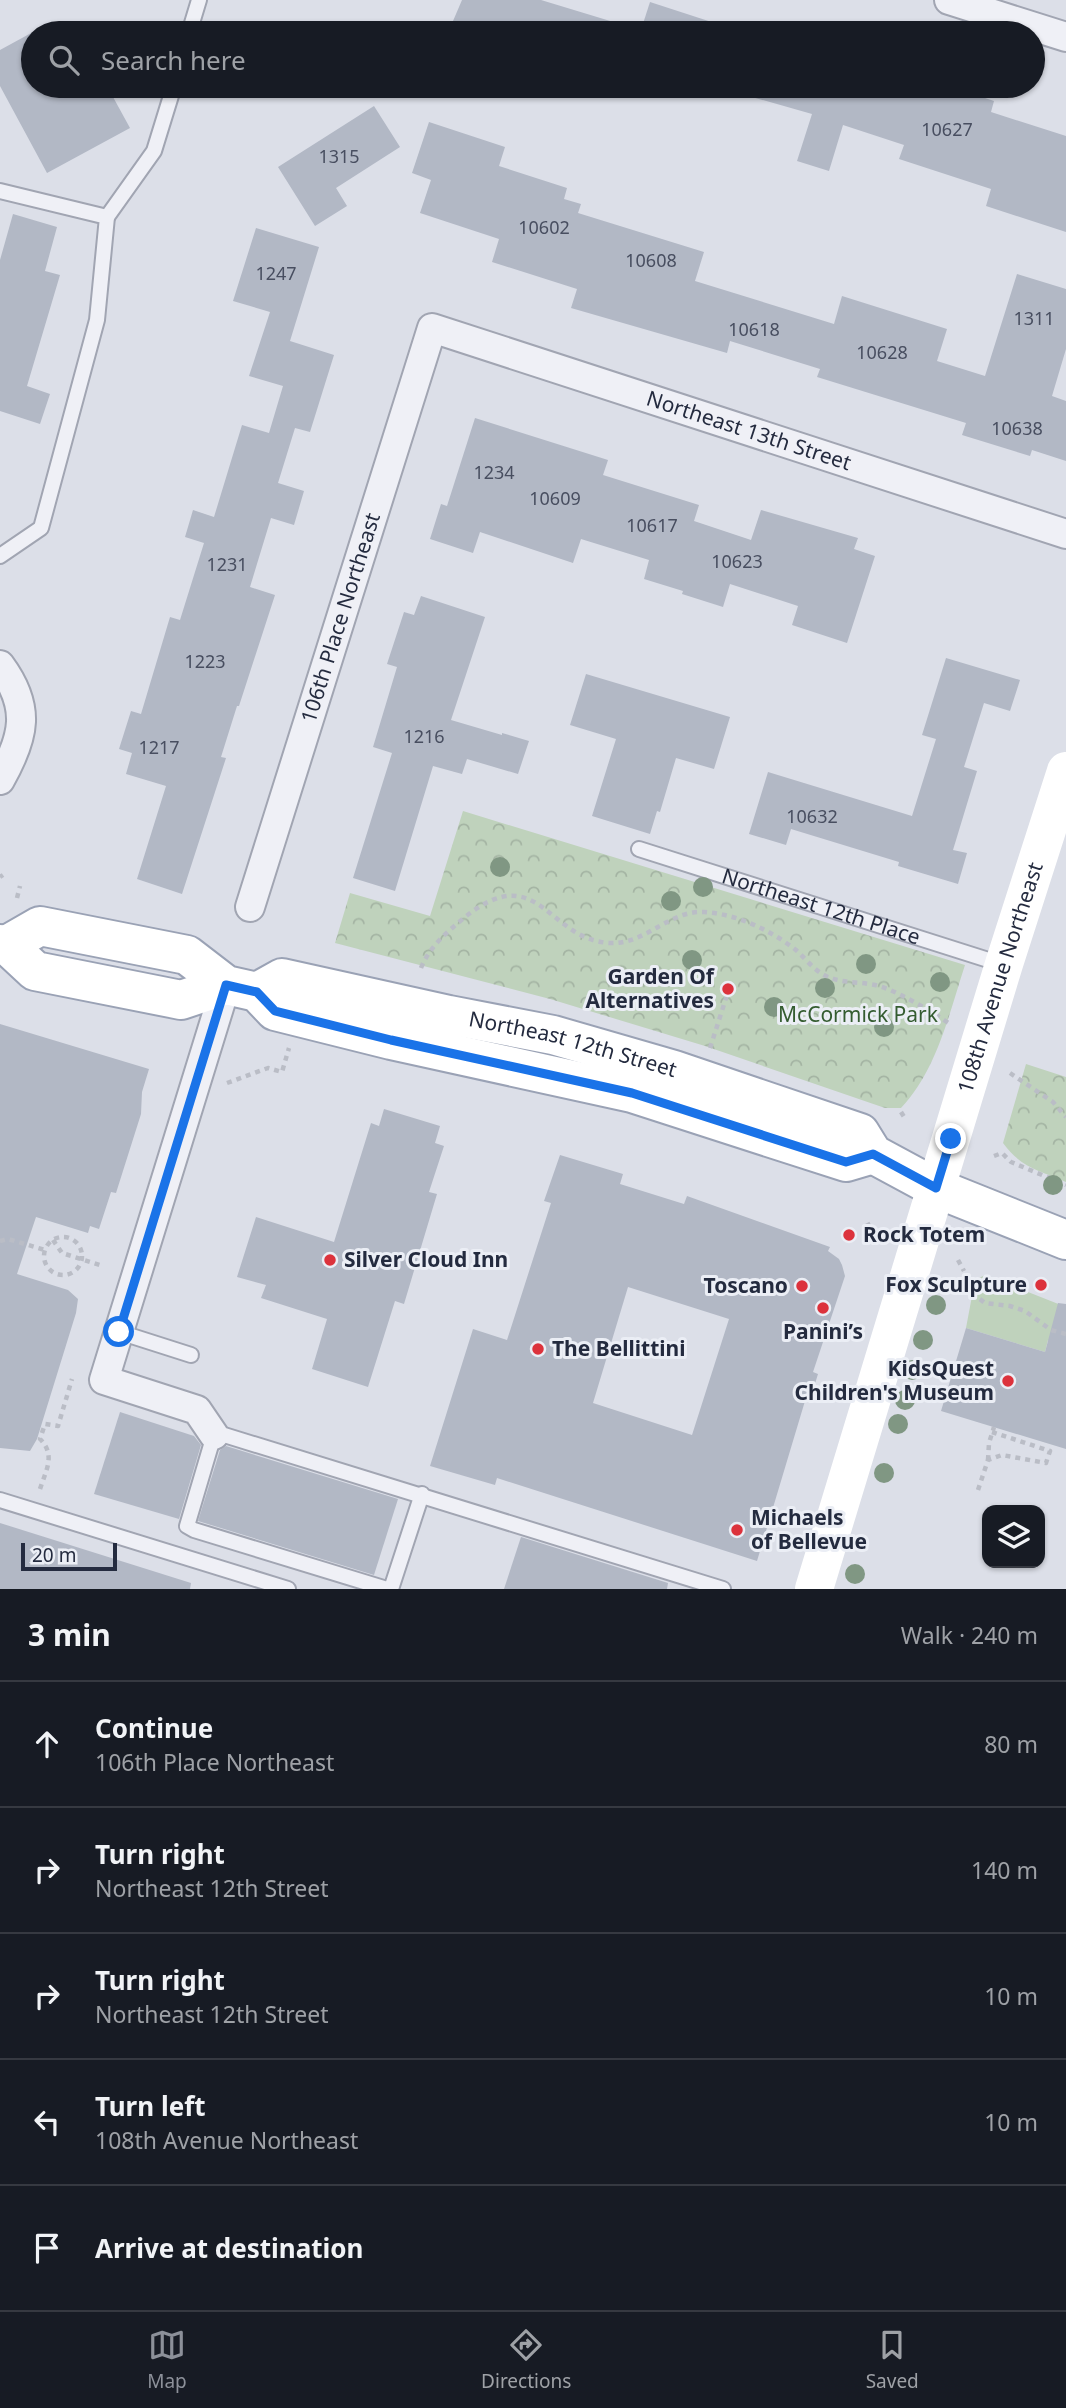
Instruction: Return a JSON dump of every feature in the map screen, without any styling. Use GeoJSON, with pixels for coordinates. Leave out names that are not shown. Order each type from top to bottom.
{"type":"FeatureCollection","features":[{"type":"Feature","properties":{"kind":"main road","name":"108th Avenue Northeast"},"geometry":{"type":"LineString","coordinates":[[814,1589],[1004,964],[1066,772]]}},
{"type":"Feature","properties":{"kind":"main road"},"geometry":{"type":"LineString","coordinates":[[4,944],[40,926],[187,955],[242,988]]}},
{"type":"Feature","properties":{"kind":"main road","name":"Northeast 12th Street"},"geometry":{"type":"LineString","coordinates":[[242,988],[282,978],[553,1035],[674,1070],[860,1133],[873,1154],[936,1188],[1066,1240]]}},
{"type":"Feature","properties":{"kind":"street"},"geometry":{"type":"LineString","coordinates":[[949,0],[1015,21]]}},
{"type":"Feature","properties":{"kind":"street"},"geometry":{"type":"LineString","coordinates":[[1045,30],[1066,37]]}},
{"type":"Feature","properties":{"kind":"street","name":"Northeast 13th Street"},"geometry":{"type":"LineString","coordinates":[[432,328],[1066,534]]}},
{"type":"Feature","properties":{"kind":"street","name":"106th Place Northeast"},"geometry":{"type":"LineString","coordinates":[[250,907],[432,328]]}},
{"type":"Feature","properties":{"kind":"street"},"geometry":{"type":"LineString","coordinates":[[0,665],[14,684],[22,707],[20,731],[12,759],[0,780]]}},
{"type":"Feature","properties":{"kind":"street"},"geometry":{"type":"LineString","coordinates":[[214,1435],[197,1409],[103,1380],[242,988]]}},
{"type":"Feature","properties":{"kind":"lane"},"geometry":{"type":"LineString","coordinates":[[193,21],[199,0]]}},
{"type":"Feature","properties":{"kind":"lane"},"geometry":{"type":"LineString","coordinates":[[0,556],[41,528],[97,320],[107,217],[154,151],[170,98]]}},
{"type":"Feature","properties":{"kind":"lane"},"geometry":{"type":"LineString","coordinates":[[0,191],[107,217]]}},
{"type":"Feature","properties":{"kind":"lane","name":"Northeast 12th Place"},"geometry":{"type":"LineString","coordinates":[[639,849],[1004,964]]}},
{"type":"Feature","properties":{"kind":"lane"},"geometry":{"type":"LineString","coordinates":[[119,1332],[191,1355]]}},
{"type":"Feature","properties":{"kind":"lane"},"geometry":{"type":"LineString","coordinates":[[422,1494],[392,1586],[387,1589],[187,1526],[214,1435],[221,1434],[422,1494],[723,1589]]}},
{"type":"Feature","properties":{"kind":"lane"},"geometry":{"type":"LineString","coordinates":[[0,1500],[288,1589]]}},
{"type":"Feature","properties":{"kind":"path"},"geometry":{"type":"LineString","coordinates":[[17,898],[20,886]]}},
{"type":"Feature","properties":{"kind":"path"},"geometry":{"type":"LineString","coordinates":[[421,968],[427,954],[444,934],[484,902],[511,894],[531,900],[553,913],[575,933],[593,941],[612,944],[637,939],[680,915],[703,912],[731,917],[765,929],[796,950],[821,973],[842,982],[877,985],[950,1024]]}},
{"type":"Feature","properties":{"kind":"path"},"geometry":{"type":"LineString","coordinates":[[709,1051],[728,992]]}},
{"type":"Feature","properties":{"kind":"path"},"geometry":{"type":"LineString","coordinates":[[228,1083],[268,1068],[282,1072],[289,1047]]}},
{"type":"Feature","properties":{"kind":"path"},"geometry":{"type":"LineString","coordinates":[[1010,1073],[1053,1102],[1066,1117]]}},
{"type":"Feature","properties":{"kind":"path"},"geometry":{"type":"LineString","coordinates":[[901,1112],[905,1120]]}},
{"type":"Feature","properties":{"kind":"path"},"geometry":{"type":"LineString","coordinates":[[994,1156],[1002,1153],[1011,1162],[1066,1185]]}},
{"type":"Feature","properties":{"kind":"path"},"geometry":{"type":"LineString","coordinates":[[866,1226],[874,1222]]}},
{"type":"Feature","properties":{"kind":"path"},"geometry":{"type":"LineString","coordinates":[[64,1237],[79,1247],[82,1259],[71,1274],[58,1275],[48,1268],[45,1250],[52,1240],[64,1237]]}},
{"type":"Feature","properties":{"kind":"path"},"geometry":{"type":"LineString","coordinates":[[0,1241],[8,1239],[45,1250]]}},
{"type":"Feature","properties":{"kind":"path"},"geometry":{"type":"LineString","coordinates":[[52,1240],[62,1253],[100,1265]]}},
{"type":"Feature","properties":{"kind":"path"},"geometry":{"type":"LineString","coordinates":[[958,1260],[964,1271]]}},
{"type":"Feature","properties":{"kind":"path"},"geometry":{"type":"LineString","coordinates":[[956,1281],[985,1303],[1025,1311],[1051,1329],[1066,1334]]}},
{"type":"Feature","properties":{"kind":"path"},"geometry":{"type":"LineString","coordinates":[[38,1496],[50,1456],[48,1447],[40,1439],[45,1424],[58,1426],[70,1385]]}},
{"type":"Feature","properties":{"kind":"path"},"geometry":{"type":"LineString","coordinates":[[978,1490],[988,1460],[993,1430],[1050,1451],[1046,1464],[1002,1455],[988,1460]]}},
{"type":"Feature","properties":{"kind":"green space","name":"McCormick Park"},"geometry":{"type":"Polygon","coordinates":[[[463,811],[965,965],[947,1022],[924,1077],[901,1108],[885,1108],[705,1046],[550,999],[335,943],[350,893],[430,916],[463,811]]]}},
{"type":"Feature","properties":{"kind":"green space"},"geometry":{"type":"Polygon","coordinates":[[[1026,1064],[1066,1077],[1066,1182],[1024,1163],[1003,1143],[1026,1064]]]}},
{"type":"Feature","properties":{"kind":"green space"},"geometry":{"type":"Polygon","coordinates":[[[985,1275],[1066,1307],[1066,1346],[1048,1340],[1045,1352],[966,1328],[975,1280],[985,1275]]]}},
{"type":"Feature","properties":{"kind":"building"},"geometry":{"type":"Polygon","coordinates":[[[462,0],[541,0],[610,21],[453,21],[462,0]]]}},
{"type":"Feature","properties":{"kind":"building"},"geometry":{"type":"Polygon","coordinates":[[[650,2],[708,21],[644,21],[650,2]]]}},
{"type":"Feature","properties":{"kind":"building"},"geometry":{"type":"Polygon","coordinates":[[[21,39],[21,98],[114,98],[130,128],[47,173],[0,86],[0,50],[21,39]]]}},
{"type":"Feature","properties":{"kind":"building"},"geometry":{"type":"Polygon","coordinates":[[[756,98],[985,98],[994,101],[991,112],[1066,136],[1066,232],[986,206],[991,189],[899,159],[904,145],[843,125],[829,171],[797,161],[812,114],[756,98]]]}},
{"type":"Feature","properties":{"kind":"building"},"geometry":{"type":"Polygon","coordinates":[[[374,106],[400,147],[336,188],[347,206],[315,226],[278,167],[374,106]]]}},
{"type":"Feature","properties":{"kind":"building"},"geometry":{"type":"Polygon","coordinates":[[[429,122],[505,147],[499,166],[567,188],[564,199],[581,204],[578,213],[704,252],[695,281],[834,324],[842,296],[947,329],[937,361],[985,376],[1017,274],[1066,289],[1066,349],[1052,396],[1066,401],[1066,461],[1032,450],[1030,456],[962,435],[966,423],[817,377],[820,369],[730,341],[727,353],[571,308],[577,289],[492,262],[499,239],[420,213],[431,180],[412,173],[429,122]]]}},
{"type":"Feature","properties":{"kind":"building"},"geometry":{"type":"Polygon","coordinates":[[[13,214],[57,227],[45,271],[60,275],[27,386],[50,394],[40,424],[0,411],[0,260],[13,214]]]}},
{"type":"Feature","properties":{"kind":"building"},"geometry":{"type":"Polygon","coordinates":[[[256,228],[319,247],[290,341],[334,355],[310,432],[295,428],[278,483],[304,491],[294,525],[271,518],[250,587],[275,595],[221,757],[226,758],[182,894],[137,879],[166,786],[126,774],[132,753],[119,749],[131,711],[141,714],[170,617],[180,620],[204,543],[185,537],[193,510],[214,517],[242,425],[269,433],[283,386],[249,376],[270,312],[233,301],[256,228]]]}},
{"type":"Feature","properties":{"kind":"building"},"geometry":{"type":"Polygon","coordinates":[[[475,418],[608,460],[603,475],[699,505],[694,521],[751,540],[761,510],[858,538],[854,549],[875,556],[847,643],[792,625],[798,606],[730,584],[723,607],[644,579],[649,560],[581,539],[573,563],[480,532],[473,553],[430,539],[441,504],[447,506],[475,418]]]}},
{"type":"Feature","properties":{"kind":"building"},"geometry":{"type":"Polygon","coordinates":[[[421,596],[485,617],[451,720],[529,741],[518,774],[467,759],[462,774],[433,766],[395,891],[353,878],[392,753],[373,747],[397,667],[387,664],[404,612],[414,615],[421,596]]]}},
{"type":"Feature","properties":{"kind":"building"},"geometry":{"type":"Polygon","coordinates":[[[946,658],[1020,680],[1010,711],[984,703],[964,767],[977,771],[953,850],[967,853],[958,884],[898,866],[899,862],[791,829],[786,845],[749,834],[768,772],[912,816],[936,739],[922,735],[946,658]]]}},
{"type":"Feature","properties":{"kind":"building"},"geometry":{"type":"Polygon","coordinates":[[[586,674],[730,717],[714,769],[676,758],[660,812],[657,811],[650,834],[592,816],[616,739],[570,725],[586,674]]]}},
{"type":"Feature","properties":{"kind":"building"},"geometry":{"type":"Polygon","coordinates":[[[0,1024],[149,1069],[142,1092],[141,1114],[116,1193],[111,1192],[99,1229],[90,1226],[88,1233],[36,1217],[17,1274],[68,1290],[78,1299],[37,1439],[30,1451],[0,1448],[0,1024]]]}},
{"type":"Feature","properties":{"kind":"building","name":"Silver Cloud Inn"},"geometry":{"type":"Polygon","coordinates":[[[384,1109],[440,1126],[435,1143],[444,1146],[429,1192],[437,1194],[404,1304],[395,1301],[368,1387],[312,1369],[327,1319],[261,1298],[266,1285],[237,1277],[256,1217],[334,1242],[371,1123],[379,1126],[384,1109]]]}},
{"type":"Feature","properties":{"kind":"building","name":"The Bellittini"},"geometry":{"type":"Polygon","coordinates":[[[560,1155],[623,1174],[620,1184],[684,1204],[687,1196],[830,1247],[828,1251],[839,1259],[845,1276],[813,1372],[818,1374],[809,1403],[805,1401],[757,1561],[497,1478],[495,1485],[430,1466],[473,1329],[507,1340],[551,1203],[544,1201],[560,1155]],[[628,1287],[593,1403],[692,1435],[729,1319],[628,1287]]]}},
{"type":"Feature","properties":{"kind":"building","name":"KidsQuest Children's Museum"},"geometry":{"type":"Polygon","coordinates":[[[1058,1303],[1066,1304],[1066,1449],[941,1411],[966,1328],[1045,1352],[1058,1303]]]}},
{"type":"Feature","properties":{"kind":"building"},"geometry":{"type":"Polygon","coordinates":[[[120,1412],[194,1436],[201,1445],[179,1519],[94,1494],[120,1412]]]}},
{"type":"Feature","properties":{"kind":"building"},"geometry":{"type":"Polygon","coordinates":[[[226,1446],[398,1499],[374,1575],[198,1521],[220,1450],[226,1446]]]}},
{"type":"Feature","properties":{"kind":"building"},"geometry":{"type":"Polygon","coordinates":[[[0,1523],[191,1583],[190,1589],[0,1589],[0,1523]]]}},
{"type":"Feature","properties":{"kind":"building"},"geometry":{"type":"Polygon","coordinates":[[[521,1537],[668,1583],[667,1589],[504,1589],[521,1537]]]}},
{"type":"Feature","properties":{"kind":"place","name":"Garden Of Alternatives"},"geometry":{"type":"Point","coordinates":[728,989]}},
{"type":"Feature","properties":{"kind":"place","name":"Rock Totem"},"geometry":{"type":"Point","coordinates":[849,1235]}},
{"type":"Feature","properties":{"kind":"place","name":"Silver Cloud Inn"},"geometry":{"type":"Point","coordinates":[330,1260]}},
{"type":"Feature","properties":{"kind":"place","name":"Fox Sculpture"},"geometry":{"type":"Point","coordinates":[1041,1285]}},
{"type":"Feature","properties":{"kind":"place","name":"Toscano"},"geometry":{"type":"Point","coordinates":[802,1286]}},
{"type":"Feature","properties":{"kind":"place","name":"Panini’s"},"geometry":{"type":"Point","coordinates":[823,1308]}},
{"type":"Feature","properties":{"kind":"place","name":"The Bellittini"},"geometry":{"type":"Point","coordinates":[538,1349]}},
{"type":"Feature","properties":{"kind":"place","name":"KidsQuest Children's Museum"},"geometry":{"type":"Point","coordinates":[1008,1381]}},
{"type":"Feature","properties":{"kind":"place","name":"Michaels of Bellevue"},"geometry":{"type":"Point","coordinates":[737,1530]}},
{"type":"Feature","properties":{"kind":"route"},"geometry":{"type":"LineString","coordinates":[[119,1332],[226,985],[257,992],[275,1011],[391,1040],[632,1093],[846,1162],[873,1154],[936,1188],[951,1139]]}}]}
